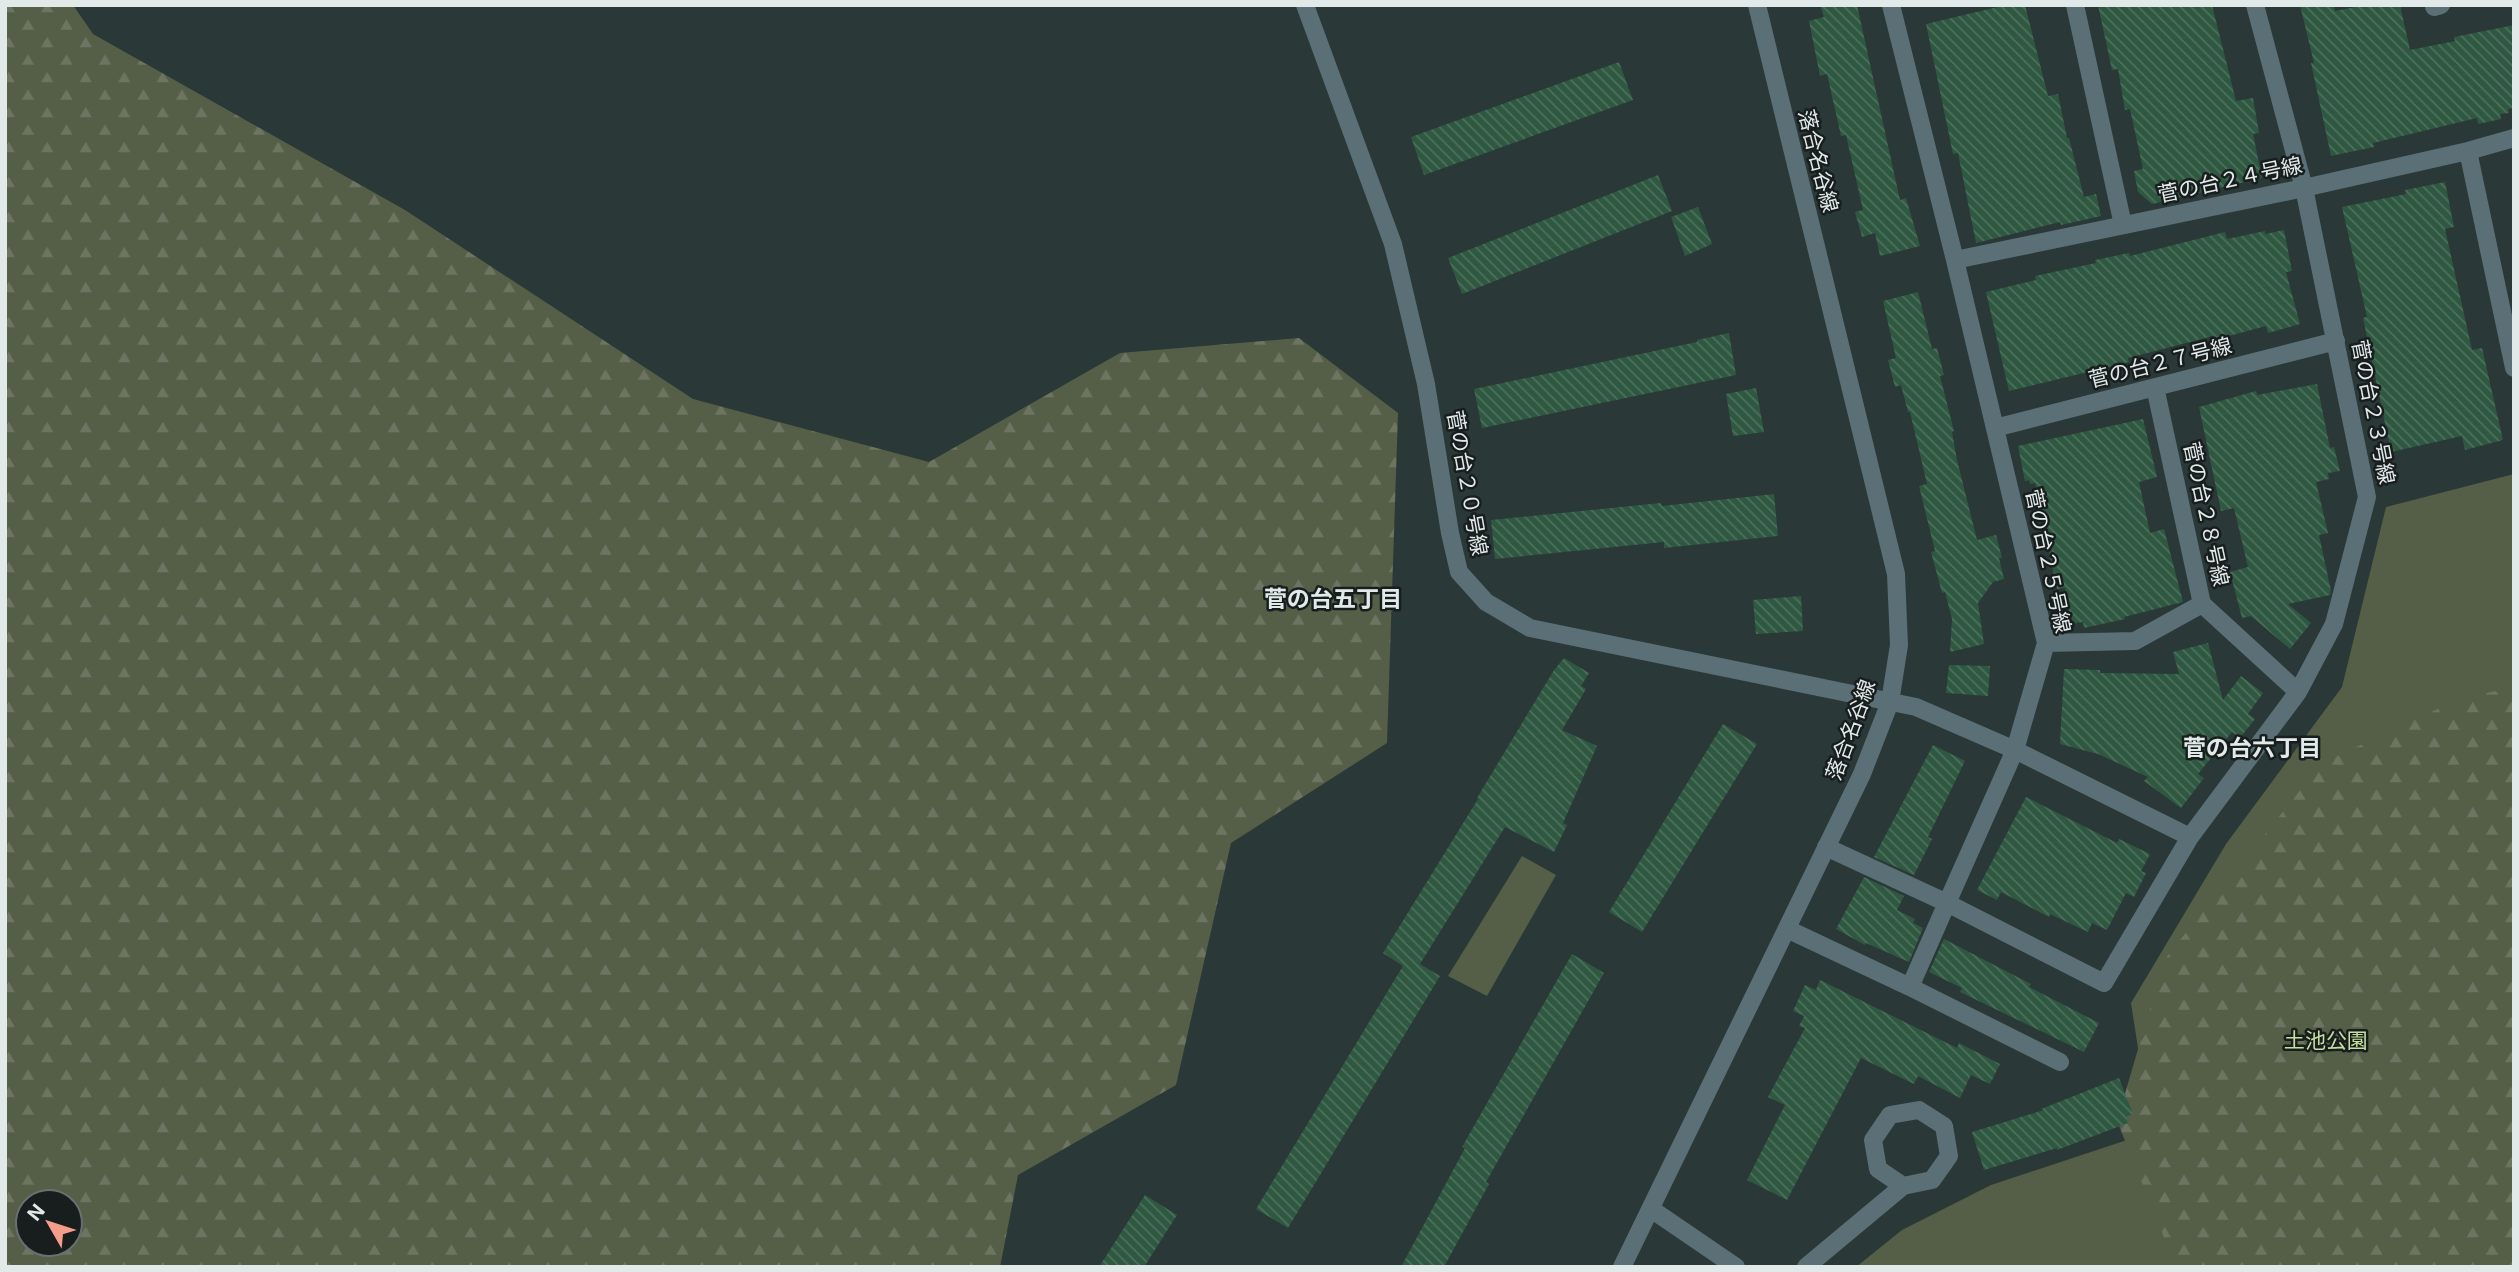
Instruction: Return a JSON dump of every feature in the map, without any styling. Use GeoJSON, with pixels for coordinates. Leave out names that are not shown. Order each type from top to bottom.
{"type":"FeatureCollection","features":[{"type":"Feature","properties":{"kind":"street","name":"菅の台２０号線"},"geometry":{"type":"LineString","coordinates":[[1306,5],[1393,244],[1426,384],[1450,533],[1459,572],[1486,602],[1530,628],[1890,702]]}},
{"type":"Feature","properties":{"kind":"street","name":"落合名谷線"},"geometry":{"type":"LineString","coordinates":[[1622,1267],[1862,774],[1890,702],[1899,645],[1896,573],[1757,5]]}},
{"type":"Feature","properties":{"kind":"street","name":"菅の台２５号線"},"geometry":{"type":"LineString","coordinates":[[1891,5],[2046,643],[2015,750],[1910,987]]}},
{"type":"Feature","properties":{"kind":"street"},"geometry":{"type":"LineString","coordinates":[[2075,5],[2123,225]]}},
{"type":"Feature","properties":{"kind":"street","name":"菅の台２３号線"},"geometry":{"type":"LineString","coordinates":[[2190,837],[2298,692],[2334,624],[2367,497],[2304,188],[2255,5]]}},
{"type":"Feature","properties":{"kind":"street"},"geometry":{"type":"LineString","coordinates":[[2434,5],[2441,5]]}},
{"type":"Feature","properties":{"kind":"street","name":"菅の台２４号線"},"geometry":{"type":"LineString","coordinates":[[1955,260],[2304,188],[2514,138]]}},
{"type":"Feature","properties":{"kind":"street"},"geometry":{"type":"LineString","coordinates":[[2468,151],[2514,368]]}},
{"type":"Feature","properties":{"kind":"street","name":"菅の台２７号線"},"geometry":{"type":"LineString","coordinates":[[1995,428],[2336,341]]}},
{"type":"Feature","properties":{"kind":"street","name":"菅の台２８号線"},"geometry":{"type":"LineString","coordinates":[[2155,387],[2202,604],[2298,692]]}},
{"type":"Feature","properties":{"kind":"street"},"geometry":{"type":"LineString","coordinates":[[2046,643],[2135,642],[2202,604]]}},
{"type":"Feature","properties":{"kind":"street"},"geometry":{"type":"LineString","coordinates":[[1826,847],[1947,903],[2104,983],[2190,837],[2015,750],[1916,707],[1890,702]]}},
{"type":"Feature","properties":{"kind":"street"},"geometry":{"type":"LineString","coordinates":[[1787,929],[2060,1062]]}},
{"type":"Feature","properties":{"kind":"street"},"geometry":{"type":"LineString","coordinates":[[1806,1267],[1903,1186],[1932,1180],[1949,1156],[1944,1126],[1919,1110],[1890,1115],[1873,1140],[1878,1169],[1903,1186]]}},
{"type":"Feature","properties":{"kind":"street"},"geometry":{"type":"LineString","coordinates":[[1651,1209],[1736,1267]]}},
{"type":"Feature","properties":{"kind":"green space"},"geometry":{"type":"Polygon","coordinates":[[[5,5],[73,5],[93,34],[405,210],[693,399],[929,462],[1120,353],[1299,338],[1398,413],[1387,743],[1231,843],[1176,1085],[1018,1175],[1000,1267],[5,1267],[5,5]]]}},
{"type":"Feature","properties":{"kind":"green space","name":"土池公園"},"geometry":{"type":"Polygon","coordinates":[[[2514,474],[2514,1267],[1856,1267],[1902,1230],[1991,1185],[2151,1132],[2131,1003],[2226,844],[2342,687],[2386,507],[2514,474]]]}},
{"type":"Feature","properties":{"kind":"green space","name":"土池公園"},"geometry":{"type":"Polygon","coordinates":[[[2514,687],[2514,1267],[2176,1267],[2117,1121],[2164,960],[2322,763],[2459,699],[2514,687]]]}},
{"type":"Feature","properties":{"kind":"green space"},"geometry":{"type":"Polygon","coordinates":[[[1522,856],[1556,875],[1487,996],[1448,976],[1522,856]]]}},
{"type":"Feature","properties":{"kind":"building"},"geometry":{"type":"Polygon","coordinates":[[[1820,5],[1857,5],[1900,200],[1906,198],[1920,246],[1880,256],[1875,233],[1862,237],[1855,212],[1863,210],[1846,135],[1841,136],[1827,74],[1820,76],[1809,21],[1824,17],[1820,5]]]}},
{"type":"Feature","properties":{"kind":"building"},"geometry":{"type":"Polygon","coordinates":[[[2006,5],[2025,5],[2048,96],[2058,94],[2084,197],[2096,194],[2101,216],[2061,225],[2060,222],[1976,243],[1958,153],[1953,154],[1926,24],[2006,5]]]}},
{"type":"Feature","properties":{"kind":"building"},"geometry":{"type":"Polygon","coordinates":[[[2098,5],[2212,5],[2236,101],[2253,98],[2259,133],[2253,134],[2262,178],[2152,204],[2138,192],[2134,171],[2143,169],[2130,109],[2125,110],[2118,69],[2112,70],[2098,5]]]}},
{"type":"Feature","properties":{"kind":"building"},"geometry":{"type":"Polygon","coordinates":[[[2300,5],[2334,5],[2335,11],[2365,5],[2400,5],[2410,50],[2455,41],[2454,37],[2514,25],[2514,108],[2508,109],[2509,113],[2500,114],[2501,119],[2478,124],[2477,118],[2373,143],[2374,147],[2331,156],[2300,5]]]}},
{"type":"Feature","properties":{"kind":"building"},"geometry":{"type":"Polygon","coordinates":[[[1619,62],[1633,100],[1424,175],[1411,137],[1619,62]]]}},
{"type":"Feature","properties":{"kind":"building"},"geometry":{"type":"Polygon","coordinates":[[[1658,175],[1672,211],[1462,294],[1448,258],[1658,175]]]}},
{"type":"Feature","properties":{"kind":"building"},"geometry":{"type":"Polygon","coordinates":[[[2445,182],[2454,227],[2445,229],[2472,350],[2482,348],[2503,440],[2465,450],[2462,436],[2391,452],[2363,318],[2367,317],[2342,207],[2406,194],[2405,190],[2445,182]]]}},
{"type":"Feature","properties":{"kind":"building"},"geometry":{"type":"Polygon","coordinates":[[[1698,207],[1712,244],[1685,256],[1671,217],[1698,207]]]}},
{"type":"Feature","properties":{"kind":"building"},"geometry":{"type":"Polygon","coordinates":[[[2284,230],[2292,271],[2286,272],[2300,324],[2268,333],[2266,326],[2214,340],[2213,336],[2128,358],[2129,362],[2009,391],[1986,292],[2036,280],[2035,276],[2096,263],[2095,260],[2129,253],[2130,256],[2225,232],[2227,239],[2284,230]]]}},
{"type":"Feature","properties":{"kind":"building"},"geometry":{"type":"Polygon","coordinates":[[[1918,292],[1932,349],[1937,348],[1944,375],[1940,376],[1977,540],[1996,535],[2004,579],[1993,582],[1978,603],[1984,644],[1950,652],[1952,619],[1931,552],[1935,551],[1919,486],[1927,484],[1910,412],[1901,385],[1895,387],[1888,360],[1896,358],[1883,301],[1918,292]]]}},
{"type":"Feature","properties":{"kind":"building"},"geometry":{"type":"Polygon","coordinates":[[[1729,333],[1736,375],[1482,428],[1474,389],[1729,333]]]}},
{"type":"Feature","properties":{"kind":"building"},"geometry":{"type":"Polygon","coordinates":[[[2317,384],[2330,448],[2334,447],[2340,471],[2328,473],[2329,479],[2316,482],[2328,533],[2319,535],[2331,591],[2330,595],[2288,604],[2311,623],[2290,649],[2251,616],[2242,618],[2230,572],[2248,567],[2234,508],[2221,511],[2199,407],[2256,391],[2257,395],[2317,384]]]}},
{"type":"Feature","properties":{"kind":"building"},"geometry":{"type":"Polygon","coordinates":[[[1756,388],[1764,432],[1733,436],[1726,394],[1756,388]]]}},
{"type":"Feature","properties":{"kind":"building"},"geometry":{"type":"Polygon","coordinates":[[[2143,419],[2157,477],[2139,482],[2150,533],[2164,529],[2183,602],[2084,628],[2083,622],[2072,624],[2065,588],[2057,589],[2049,552],[2052,551],[2035,483],[2025,481],[2018,446],[2143,419]]]}},
{"type":"Feature","properties":{"kind":"building"},"geometry":{"type":"Polygon","coordinates":[[[1774,494],[1778,536],[1664,548],[1664,542],[1495,559],[1491,520],[1774,494]]]}},
{"type":"Feature","properties":{"kind":"building"},"geometry":{"type":"Polygon","coordinates":[[[1801,596],[1803,631],[1756,634],[1753,600],[1801,596]]]}},
{"type":"Feature","properties":{"kind":"building"},"geometry":{"type":"Polygon","coordinates":[[[2208,643],[2223,700],[2241,676],[2263,693],[2248,714],[2255,719],[2240,738],[2232,732],[2198,774],[2204,778],[2181,808],[2144,781],[2148,777],[2098,754],[2060,744],[2064,669],[2100,670],[2100,673],[2179,674],[2173,652],[2208,643]]]}},
{"type":"Feature","properties":{"kind":"building"},"geometry":{"type":"Polygon","coordinates":[[[1564,658],[1589,673],[1581,686],[1586,689],[1562,730],[1597,746],[1563,823],[1567,825],[1554,852],[1505,827],[1420,964],[1440,976],[1288,1228],[1256,1209],[1403,966],[1383,953],[1554,670],[1564,658]]]}},
{"type":"Feature","properties":{"kind":"building"},"geometry":{"type":"Polygon","coordinates":[[[1949,665],[1990,666],[1988,696],[1946,693],[1949,665]]]}},
{"type":"Feature","properties":{"kind":"building"},"geometry":{"type":"Polygon","coordinates":[[[1723,724],[1757,744],[1642,932],[1609,912],[1723,724]]]}},
{"type":"Feature","properties":{"kind":"building"},"geometry":{"type":"Polygon","coordinates":[[[1933,745],[1965,761],[1928,837],[1932,839],[1914,875],[1874,857],[1933,745]]]}},
{"type":"Feature","properties":{"kind":"building"},"geometry":{"type":"Polygon","coordinates":[[[2026,797],[2117,843],[2119,839],[2150,854],[2141,871],[2146,873],[2134,897],[2126,893],[2107,930],[2092,923],[2088,932],[2050,914],[2049,917],[2001,892],[1997,900],[1977,890],[2026,797]]]}},
{"type":"Feature","properties":{"kind":"building"},"geometry":{"type":"Polygon","coordinates":[[[1864,877],[1904,896],[1897,910],[1915,919],[1913,923],[1923,928],[1909,962],[1866,943],[1865,945],[1836,929],[1864,877]]]}},
{"type":"Feature","properties":{"kind":"building"},"geometry":{"type":"Polygon","coordinates":[[[1944,939],[2099,1023],[2084,1052],[1960,992],[1962,988],[1929,972],[1944,939]]]}},
{"type":"Feature","properties":{"kind":"building"},"geometry":{"type":"Polygon","coordinates":[[[1572,954],[1604,973],[1486,1182],[1489,1184],[1444,1267],[1401,1267],[1465,1148],[1462,1147],[1572,954]]]}},
{"type":"Feature","properties":{"kind":"building"},"geometry":{"type":"Polygon","coordinates":[[[1820,980],[1957,1048],[1959,1043],[2000,1064],[1990,1084],[1971,1075],[1960,1098],[1918,1076],[1914,1084],[1861,1058],[1787,1200],[1747,1180],[1785,1105],[1768,1097],[1805,1028],[1799,1026],[1804,1016],[1793,1011],[1805,985],[1816,990],[1820,980]]]}},
{"type":"Feature","properties":{"kind":"building"},"geometry":{"type":"Polygon","coordinates":[[[2119,1078],[2133,1114],[2126,1117],[2128,1123],[2057,1150],[1984,1170],[1972,1132],[2044,1110],[2041,1109],[2119,1078]]]}},
{"type":"Feature","properties":{"kind":"building"},"geometry":{"type":"Polygon","coordinates":[[[1145,1195],[1177,1215],[1144,1267],[1099,1267],[1145,1195]]]}},
{"type":"Feature","properties":{"kind":"district","name":"菅の台五丁目"},"geometry":{"type":"Point","coordinates":[1333,599]}},
{"type":"Feature","properties":{"kind":"district","name":"菅の台六丁目"},"geometry":{"type":"Point","coordinates":[2252,748]}}]}
